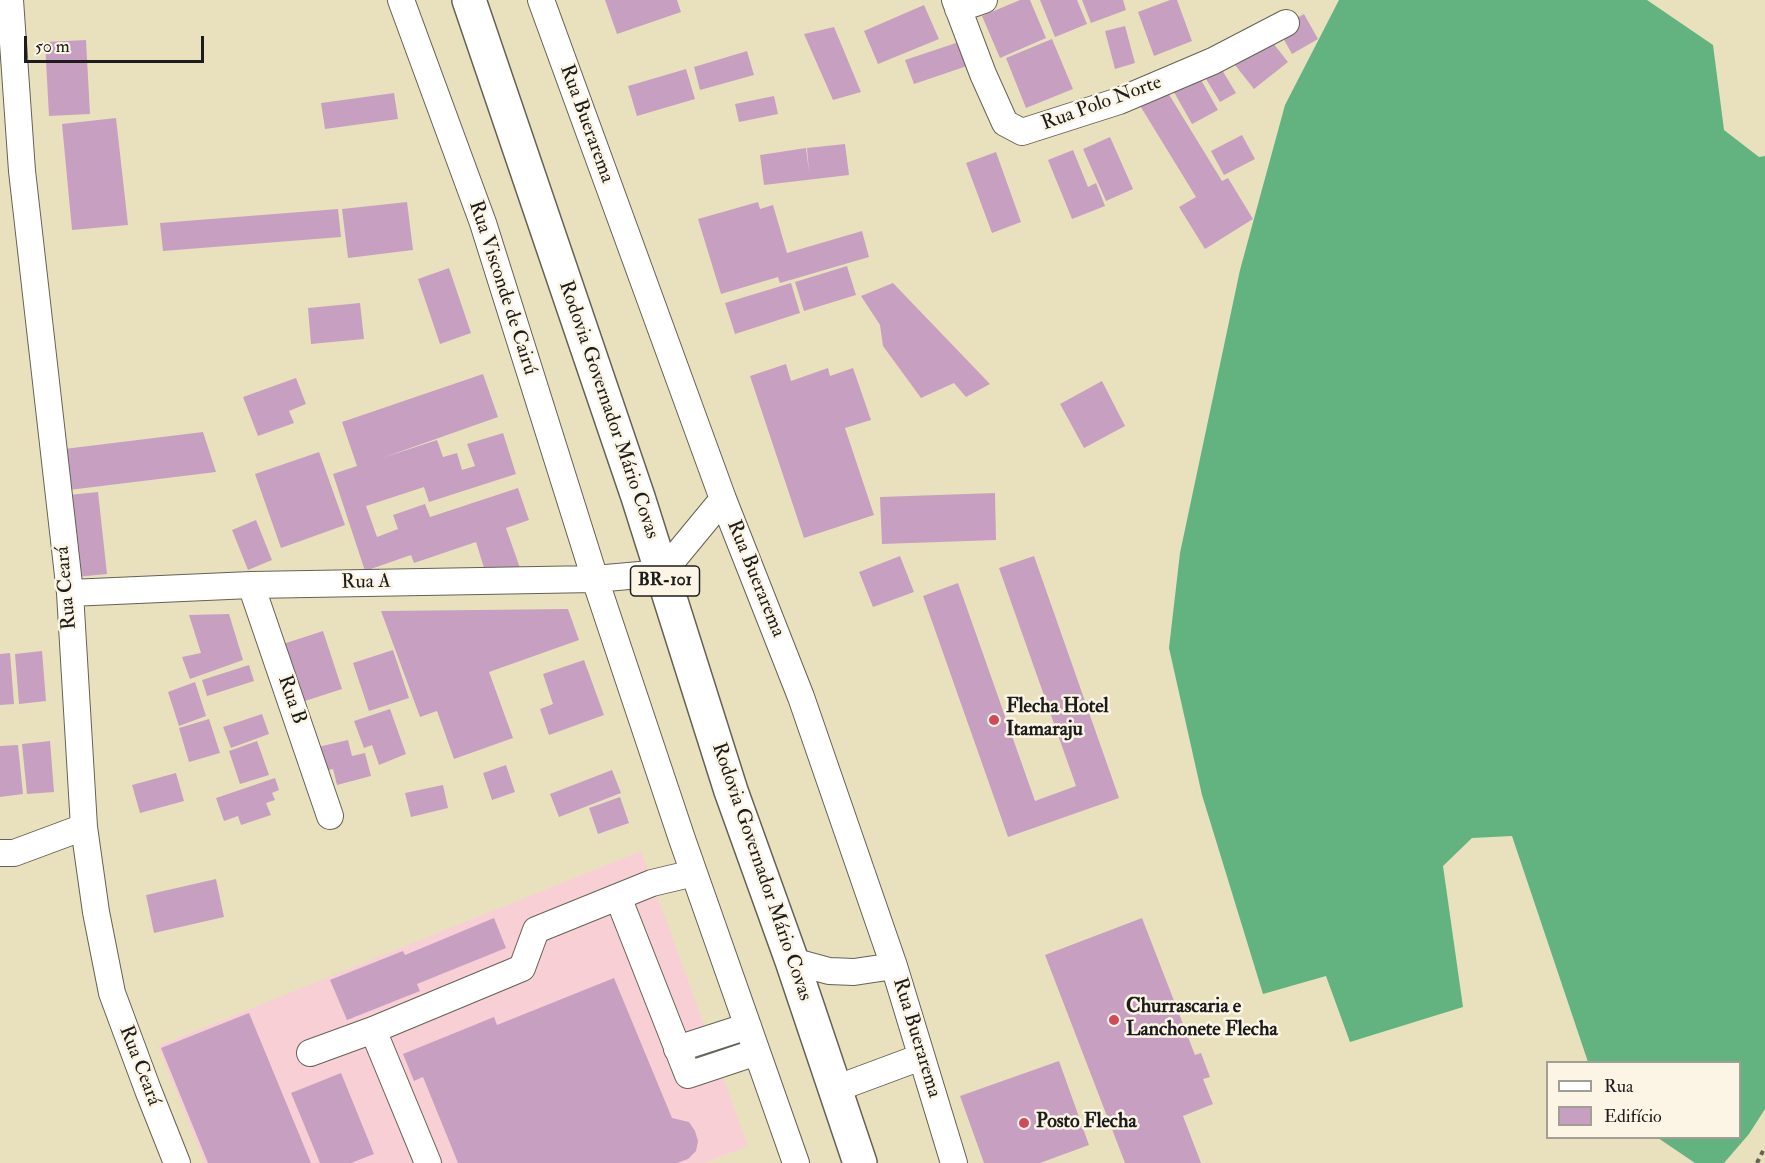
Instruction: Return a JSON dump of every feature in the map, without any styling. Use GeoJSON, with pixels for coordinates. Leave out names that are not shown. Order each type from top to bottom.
{"type":"FeatureCollection","features":[{"type":"Feature","properties":{"kind":"highway","name":"Rodovia Governador Mário Covas"},"geometry":{"type":"LineString","coordinates":[[469,0],[634,485],[731,791],[792,961],[860,1163]]}},
{"type":"Feature","properties":{"kind":"street","name":"Rua Ceará"},"geometry":{"type":"LineString","coordinates":[[9,0],[22,171],[69,593],[84,827],[96,912],[112,993],[177,1163]]}},
{"type":"Feature","properties":{"kind":"street","name":"Rua Visconde de Cairú"},"geometry":{"type":"LineString","coordinates":[[401,0],[483,223],[595,579],[694,873],[796,1163]]}},
{"type":"Feature","properties":{"kind":"street","name":"Rua Buerarema"},"geometry":{"type":"LineString","coordinates":[[541,0],[723,499],[801,697],[894,966],[954,1163]]}},
{"type":"Feature","properties":{"kind":"street"},"geometry":{"type":"LineString","coordinates":[[957,4],[984,0]]}},
{"type":"Feature","properties":{"kind":"street","name":"Rua Polo Norte"},"geometry":{"type":"LineString","coordinates":[[957,4],[983,74],[1005,123],[1022,132],[1119,101],[1213,61],[1286,23]]}},
{"type":"Feature","properties":{"kind":"street"},"geometry":{"type":"LineString","coordinates":[[662,573],[723,499]]}},
{"type":"Feature","properties":{"kind":"street","name":"Rua A"},"geometry":{"type":"LineString","coordinates":[[69,593],[252,585],[595,579],[662,573]]}},
{"type":"Feature","properties":{"kind":"street","name":"Rua B"},"geometry":{"type":"LineString","coordinates":[[252,585],[330,816]]}},
{"type":"Feature","properties":{"kind":"street"},"geometry":{"type":"LineString","coordinates":[[0,853],[14,853],[84,827]]}},
{"type":"Feature","properties":{"kind":"street"},"geometry":{"type":"LineString","coordinates":[[310,1053],[373,1030],[522,968],[536,930],[652,883],[694,873]]}},
{"type":"Feature","properties":{"kind":"street"},"geometry":{"type":"LineString","coordinates":[[618,897],[688,1076],[757,1052]]}},
{"type":"Feature","properties":{"kind":"street"},"geometry":{"type":"LineString","coordinates":[[792,961],[829,971],[854,972],[894,966]]}},
{"type":"Feature","properties":{"kind":"street"},"geometry":{"type":"LineString","coordinates":[[677,1049],[748,1026]]}},
{"type":"Feature","properties":{"kind":"street"},"geometry":{"type":"LineString","coordinates":[[373,1030],[428,1163]]}},
{"type":"Feature","properties":{"kind":"street"},"geometry":{"type":"LineString","coordinates":[[835,1089],[921,1057]]}},
{"type":"Feature","properties":{"kind":"path"},"geometry":{"type":"LineString","coordinates":[[1757,1163],[1765,1147]]}},
{"type":"Feature","properties":{"kind":"shaded area"},"geometry":{"type":"Polygon","coordinates":[[[641,851],[748,1146],[703,1163],[205,1163],[158,1046],[641,851]]]}},
{"type":"Feature","properties":{"kind":"green space"},"geometry":{"type":"Polygon","coordinates":[[[1339,0],[1647,0],[1713,45],[1724,130],[1759,157],[1765,156],[1765,1109],[1749,1134],[1724,1163],[1695,1163],[1659,1139],[1741,1139],[1741,1061],[1588,1061],[1512,836],[1472,838],[1443,866],[1463,1007],[1350,1042],[1326,976],[1263,994],[1202,795],[1169,648],[1180,553],[1240,270],[1285,105],[1339,0]]]}},
{"type":"Feature","properties":{"kind":"building"},"geometry":{"type":"Polygon","coordinates":[[[605,0],[677,0],[681,12],[617,34],[605,0]]]}},
{"type":"Feature","properties":{"kind":"building"},"geometry":{"type":"Polygon","coordinates":[[[1020,0],[1030,0],[1046,38],[1000,58],[982,16],[1020,0]]]}},
{"type":"Feature","properties":{"kind":"building"},"geometry":{"type":"Polygon","coordinates":[[[1040,0],[1077,0],[1087,24],[1055,37],[1040,0]]]}},
{"type":"Feature","properties":{"kind":"building"},"geometry":{"type":"Polygon","coordinates":[[[1082,0],[1123,0],[1126,10],[1091,23],[1082,0]]]}},
{"type":"Feature","properties":{"kind":"building"},"geometry":{"type":"Polygon","coordinates":[[[1170,0],[1177,0],[1192,41],[1154,56],[1138,12],[1170,0]]]}},
{"type":"Feature","properties":{"kind":"building"},"geometry":{"type":"Polygon","coordinates":[[[924,5],[939,39],[878,64],[864,31],[924,5]]]}},
{"type":"Feature","properties":{"kind":"building"},"geometry":{"type":"Polygon","coordinates":[[[1304,14],[1318,39],[1292,54],[1278,29],[1304,14]]]}},
{"type":"Feature","properties":{"kind":"building"},"geometry":{"type":"Polygon","coordinates":[[[1125,26],[1135,63],[1115,69],[1105,31],[1125,26]]]}},
{"type":"Feature","properties":{"kind":"building"},"geometry":{"type":"Polygon","coordinates":[[[834,27],[861,92],[833,100],[804,34],[834,27]]]}},
{"type":"Feature","properties":{"kind":"building"},"geometry":{"type":"Polygon","coordinates":[[[1269,38],[1288,62],[1254,89],[1235,65],[1269,38]]]}},
{"type":"Feature","properties":{"kind":"building"},"geometry":{"type":"Polygon","coordinates":[[[1052,39],[1073,89],[1026,108],[1006,58],[1052,39]]]}},
{"type":"Feature","properties":{"kind":"building"},"geometry":{"type":"Polygon","coordinates":[[[86,40],[90,114],[49,116],[45,42],[86,40]]]}},
{"type":"Feature","properties":{"kind":"building"},"geometry":{"type":"Polygon","coordinates":[[[959,42],[967,66],[914,84],[905,60],[959,42]]]}},
{"type":"Feature","properties":{"kind":"building"},"geometry":{"type":"Polygon","coordinates":[[[747,51],[754,75],[700,90],[694,67],[747,51]]]}},
{"type":"Feature","properties":{"kind":"building"},"geometry":{"type":"Polygon","coordinates":[[[1219,65],[1236,93],[1220,102],[1203,74],[1219,65]]]}},
{"type":"Feature","properties":{"kind":"building"},"geometry":{"type":"Polygon","coordinates":[[[686,69],[695,99],[637,116],[628,86],[686,69]]]}},
{"type":"Feature","properties":{"kind":"building"},"geometry":{"type":"Polygon","coordinates":[[[1196,71],[1218,110],[1192,124],[1170,85],[1196,71]]]}},
{"type":"Feature","properties":{"kind":"building"},"geometry":{"type":"Polygon","coordinates":[[[1165,88],[1222,181],[1228,178],[1253,219],[1205,249],[1179,207],[1196,197],[1139,104],[1165,88]]]}},
{"type":"Feature","properties":{"kind":"building"},"geometry":{"type":"Polygon","coordinates":[[[394,93],[398,119],[325,129],[321,103],[394,93]]]}},
{"type":"Feature","properties":{"kind":"building"},"geometry":{"type":"Polygon","coordinates":[[[774,96],[778,114],[739,122],[735,104],[774,96]]]}},
{"type":"Feature","properties":{"kind":"building"},"geometry":{"type":"Polygon","coordinates":[[[116,118],[128,225],[72,230],[62,124],[116,118]]]}},
{"type":"Feature","properties":{"kind":"building"},"geometry":{"type":"Polygon","coordinates":[[[1242,135],[1255,159],[1224,175],[1211,151],[1242,135]]]}},
{"type":"Feature","properties":{"kind":"building"},"geometry":{"type":"Polygon","coordinates":[[[1110,137],[1133,189],[1106,201],[1083,149],[1110,137]]]}},
{"type":"Feature","properties":{"kind":"building"},"geometry":{"type":"Polygon","coordinates":[[[845,144],[849,175],[764,185],[760,155],[806,148],[809,172],[807,148],[845,144]]]}},
{"type":"Feature","properties":{"kind":"building"},"geometry":{"type":"Polygon","coordinates":[[[1073,150],[1088,187],[1096,183],[1105,206],[1072,219],[1048,160],[1073,150]]]}},
{"type":"Feature","properties":{"kind":"building"},"geometry":{"type":"Polygon","coordinates":[[[996,152],[1021,222],[992,233],[966,163],[996,152]]]}},
{"type":"Feature","properties":{"kind":"building"},"geometry":{"type":"Polygon","coordinates":[[[407,202],[413,250],[348,258],[342,209],[407,202]]]}},
{"type":"Feature","properties":{"kind":"building"},"geometry":{"type":"Polygon","coordinates":[[[758,202],[760,209],[773,205],[787,253],[862,231],[869,257],[780,283],[778,277],[721,294],[698,219],[758,202]]]}},
{"type":"Feature","properties":{"kind":"building"},"geometry":{"type":"Polygon","coordinates":[[[338,209],[341,237],[163,251],[160,223],[338,209]]]}},
{"type":"Feature","properties":{"kind":"building"},"geometry":{"type":"Polygon","coordinates":[[[847,266],[856,295],[804,311],[795,282],[847,266]]]}},
{"type":"Feature","properties":{"kind":"building"},"geometry":{"type":"Polygon","coordinates":[[[449,268],[471,333],[440,344],[418,279],[449,268]]]}},
{"type":"Feature","properties":{"kind":"building"},"geometry":{"type":"Polygon","coordinates":[[[791,283],[800,313],[735,334],[725,303],[791,283]]]}},
{"type":"Feature","properties":{"kind":"building"},"geometry":{"type":"Polygon","coordinates":[[[893,283],[990,384],[966,397],[954,383],[921,398],[883,346],[880,325],[861,296],[893,283]]]}},
{"type":"Feature","properties":{"kind":"building"},"geometry":{"type":"Polygon","coordinates":[[[360,303],[364,339],[311,344],[308,308],[360,303]]]}},
{"type":"Feature","properties":{"kind":"building"},"geometry":{"type":"Polygon","coordinates":[[[786,364],[791,381],[828,368],[830,376],[853,368],[871,420],[845,428],[874,515],[804,538],[750,376],[786,364]]]}},
{"type":"Feature","properties":{"kind":"building"},"geometry":{"type":"Polygon","coordinates":[[[483,374],[498,417],[382,458],[437,440],[443,457],[457,453],[462,470],[475,466],[467,444],[503,433],[516,474],[429,502],[424,487],[366,506],[377,537],[398,529],[393,515],[425,504],[430,517],[518,488],[529,520],[506,528],[520,568],[485,571],[476,542],[414,563],[411,555],[365,571],[333,474],[357,466],[342,422],[483,374]]]}},
{"type":"Feature","properties":{"kind":"building"},"geometry":{"type":"Polygon","coordinates":[[[296,378],[306,404],[289,411],[294,423],[258,436],[243,397],[296,378]]]}},
{"type":"Feature","properties":{"kind":"building"},"geometry":{"type":"Polygon","coordinates":[[[1102,381],[1125,426],[1084,448],[1060,404],[1102,381]]]}},
{"type":"Feature","properties":{"kind":"building"},"geometry":{"type":"Polygon","coordinates":[[[203,432],[216,472],[69,490],[64,449],[203,432]]]}},
{"type":"Feature","properties":{"kind":"building"},"geometry":{"type":"Polygon","coordinates":[[[319,452],[345,525],[281,548],[255,474],[319,452]]]}},
{"type":"Feature","properties":{"kind":"building"},"geometry":{"type":"Polygon","coordinates":[[[98,492],[107,574],[76,577],[68,495],[98,492]]]}},
{"type":"Feature","properties":{"kind":"building"},"geometry":{"type":"Polygon","coordinates":[[[995,493],[996,540],[882,544],[880,497],[995,493]]]}},
{"type":"Feature","properties":{"kind":"building"},"geometry":{"type":"Polygon","coordinates":[[[256,520],[272,560],[248,570],[232,530],[256,520]]]}},
{"type":"Feature","properties":{"kind":"building"},"geometry":{"type":"Polygon","coordinates":[[[900,556],[914,592],[873,607],[859,572],[900,556]]]}},
{"type":"Feature","properties":{"kind":"building"},"geometry":{"type":"Polygon","coordinates":[[[1034,556],[1119,798],[1008,837],[923,596],[958,583],[1035,801],[1076,786],[999,568],[1034,556]]]}},
{"type":"Feature","properties":{"kind":"building"},"geometry":{"type":"Polygon","coordinates":[[[568,609],[579,640],[489,672],[513,738],[454,759],[437,711],[420,717],[381,611],[568,609]]]}},
{"type":"Feature","properties":{"kind":"building"},"geometry":{"type":"Polygon","coordinates":[[[229,614],[243,660],[190,679],[182,657],[201,653],[189,615],[229,614]]]}},
{"type":"Feature","properties":{"kind":"building"},"geometry":{"type":"Polygon","coordinates":[[[323,631],[342,689],[302,702],[283,644],[323,631]]]}},
{"type":"Feature","properties":{"kind":"building"},"geometry":{"type":"Polygon","coordinates":[[[393,650],[409,698],[369,711],[353,663],[393,650]]]}},
{"type":"Feature","properties":{"kind":"building"},"geometry":{"type":"Polygon","coordinates":[[[42,651],[46,701],[19,704],[15,654],[42,651]]]}},
{"type":"Feature","properties":{"kind":"building"},"geometry":{"type":"Polygon","coordinates":[[[10,653],[14,704],[0,705],[0,654],[10,653]]]}},
{"type":"Feature","properties":{"kind":"building"},"geometry":{"type":"Polygon","coordinates":[[[584,660],[604,715],[549,735],[540,709],[553,704],[543,674],[584,660]]]}},
{"type":"Feature","properties":{"kind":"building"},"geometry":{"type":"Polygon","coordinates":[[[249,665],[254,681],[207,696],[202,680],[249,665]]]}},
{"type":"Feature","properties":{"kind":"building"},"geometry":{"type":"Polygon","coordinates":[[[195,682],[206,716],[179,726],[168,692],[195,682]]]}},
{"type":"Feature","properties":{"kind":"building"},"geometry":{"type":"Polygon","coordinates":[[[390,709],[406,754],[379,765],[372,745],[364,748],[354,721],[390,709]]]}},
{"type":"Feature","properties":{"kind":"building"},"geometry":{"type":"Polygon","coordinates":[[[262,714],[269,734],[231,748],[223,727],[262,714]]]}},
{"type":"Feature","properties":{"kind":"building"},"geometry":{"type":"Polygon","coordinates":[[[209,719],[220,753],[189,762],[179,728],[209,719]]]}},
{"type":"Feature","properties":{"kind":"building"},"geometry":{"type":"Polygon","coordinates":[[[348,740],[352,756],[365,753],[371,776],[337,785],[333,769],[324,771],[318,747],[348,740]]]}},
{"type":"Feature","properties":{"kind":"building"},"geometry":{"type":"Polygon","coordinates":[[[50,741],[54,792],[27,794],[22,744],[50,741]]]}},
{"type":"Feature","properties":{"kind":"building"},"geometry":{"type":"Polygon","coordinates":[[[257,741],[269,775],[240,784],[229,751],[257,741]]]}},
{"type":"Feature","properties":{"kind":"building"},"geometry":{"type":"Polygon","coordinates":[[[18,745],[23,794],[0,797],[0,746],[18,745]]]}},
{"type":"Feature","properties":{"kind":"building"},"geometry":{"type":"Polygon","coordinates":[[[506,765],[515,792],[492,800],[483,773],[506,765]]]}},
{"type":"Feature","properties":{"kind":"building"},"geometry":{"type":"Polygon","coordinates":[[[612,770],[621,793],[559,817],[550,794],[612,770]]]}},
{"type":"Feature","properties":{"kind":"building"},"geometry":{"type":"Polygon","coordinates":[[[176,773],[184,801],[140,813],[132,785],[176,773]]]}},
{"type":"Feature","properties":{"kind":"building"},"geometry":{"type":"Polygon","coordinates":[[[275,778],[279,790],[272,793],[275,800],[266,803],[271,815],[241,825],[238,816],[224,821],[216,798],[275,778]]]}},
{"type":"Feature","properties":{"kind":"building"},"geometry":{"type":"Polygon","coordinates":[[[443,785],[448,808],[411,817],[405,793],[443,785]]]}},
{"type":"Feature","properties":{"kind":"building"},"geometry":{"type":"Polygon","coordinates":[[[620,797],[629,823],[598,834],[589,808],[620,797]]]}},
{"type":"Feature","properties":{"kind":"building"},"geometry":{"type":"Polygon","coordinates":[[[216,879],[224,917],[154,933],[146,895],[216,879]]]}},
{"type":"Feature","properties":{"kind":"building"},"geometry":{"type":"Polygon","coordinates":[[[494,918],[506,948],[417,984],[420,991],[347,1020],[330,980],[403,951],[405,955],[494,918]]]}},
{"type":"Feature","properties":{"kind":"building"},"geometry":{"type":"Polygon","coordinates":[[[1142,918],[1195,1055],[1201,1053],[1210,1077],[1203,1079],[1213,1104],[1183,1116],[1201,1163],[1125,1163],[1045,955],[1142,918]]]}},
{"type":"Feature","properties":{"kind":"building"},"geometry":{"type":"Polygon","coordinates":[[[614,978],[672,1118],[689,1122],[695,1131],[698,1141],[696,1151],[688,1159],[677,1163],[458,1163],[423,1077],[414,1081],[403,1054],[494,1017],[497,1025],[614,978]]]}},
{"type":"Feature","properties":{"kind":"building"},"geometry":{"type":"Polygon","coordinates":[[[249,1013],[311,1163],[208,1163],[161,1048],[249,1013]]]}},
{"type":"Feature","properties":{"kind":"building"},"geometry":{"type":"Polygon","coordinates":[[[1059,1061],[1089,1145],[1040,1163],[984,1163],[960,1096],[1059,1061]]]}},
{"type":"Feature","properties":{"kind":"building"},"geometry":{"type":"Polygon","coordinates":[[[341,1073],[374,1154],[351,1163],[320,1163],[291,1093],[341,1073]]]}},
{"type":"Feature","properties":{"kind":"place","name":"Flecha Hotel Itamaraju"},"geometry":{"type":"Point","coordinates":[994,720]}},
{"type":"Feature","properties":{"kind":"place","name":"Churrascaria e Lanchonete Flecha"},"geometry":{"type":"Point","coordinates":[1114,1020]}},
{"type":"Feature","properties":{"kind":"place","name":"Posto Flecha"},"geometry":{"type":"Point","coordinates":[1024,1123]}}]}
